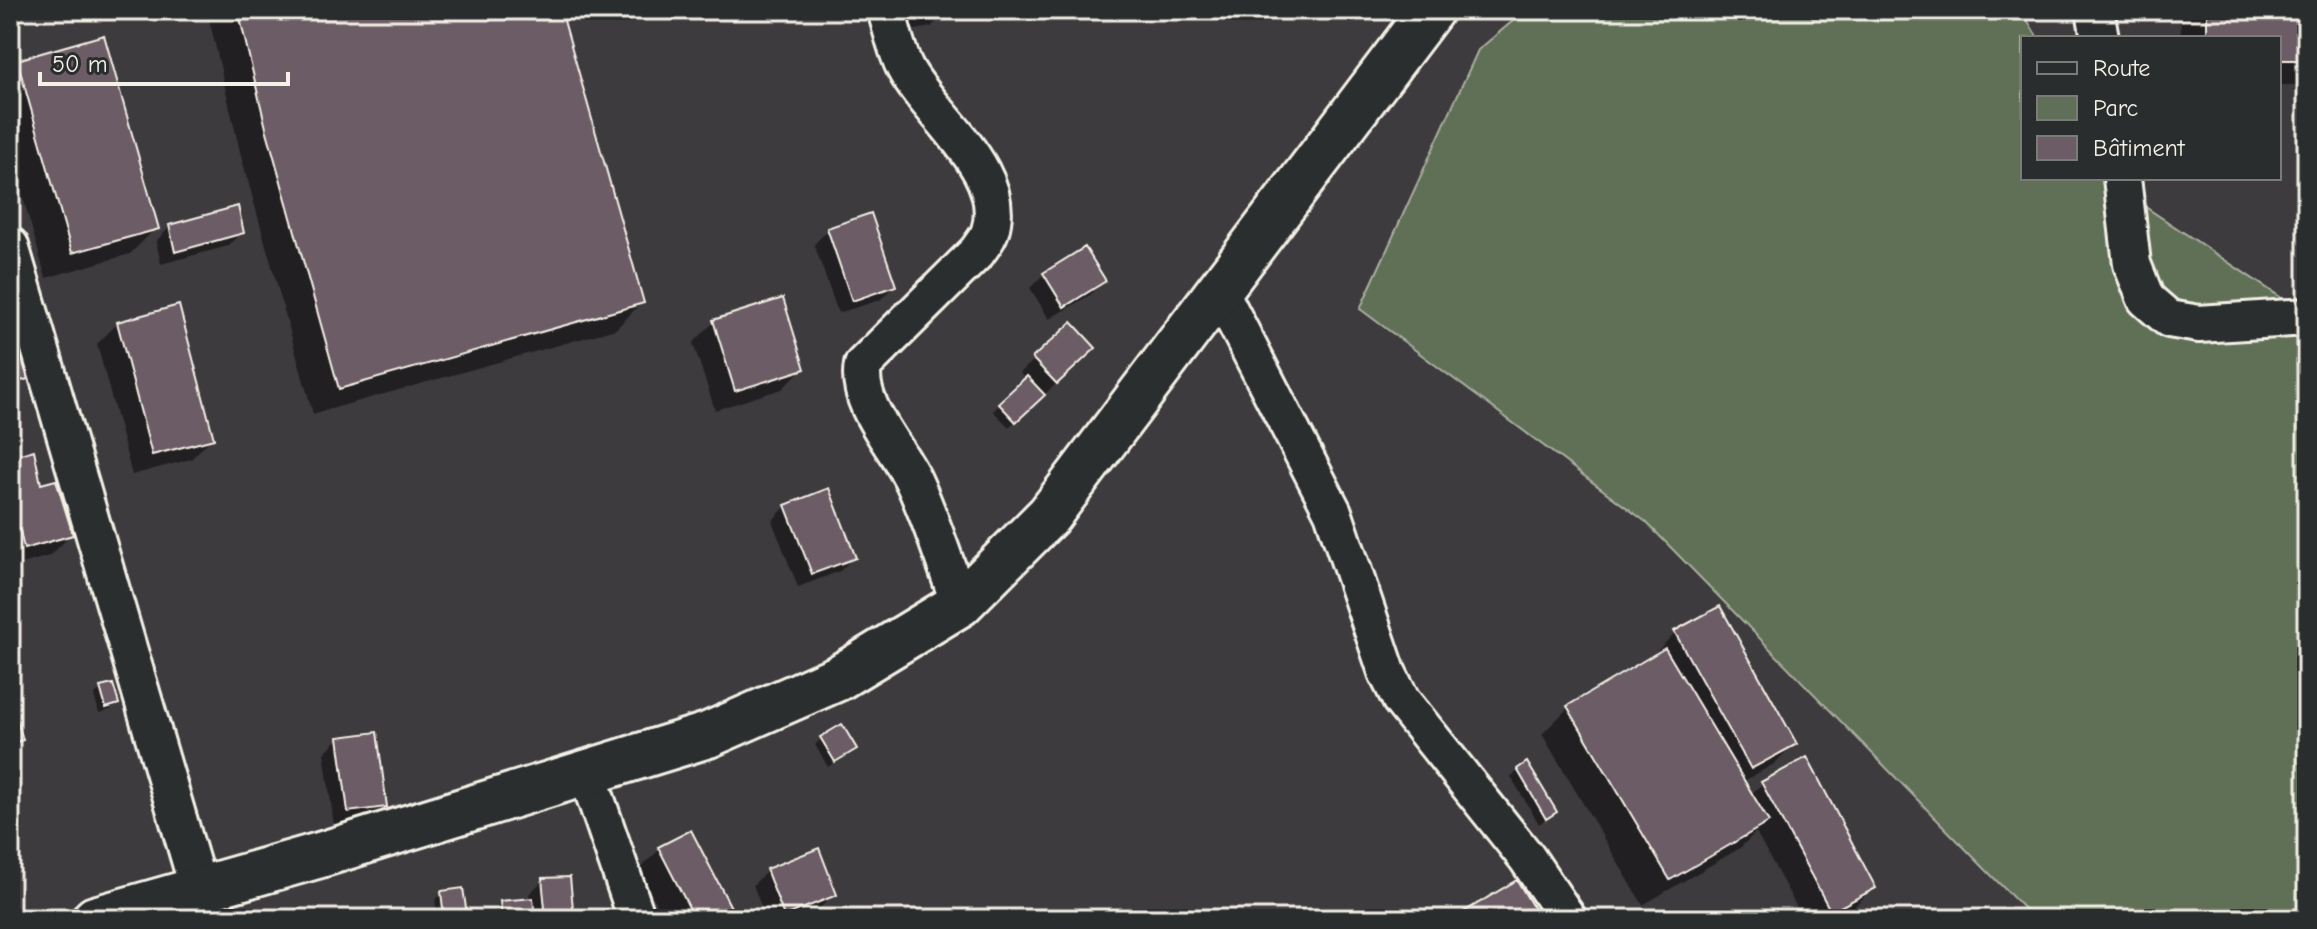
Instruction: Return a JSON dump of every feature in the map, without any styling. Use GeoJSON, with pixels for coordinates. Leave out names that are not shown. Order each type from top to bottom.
{"type":"FeatureCollection","features":[{"type":"Feature","properties":{"kind":"main road"},"geometry":{"type":"LineString","coordinates":[[95,919],[320,855],[708,735],[838,678],[960,604],[1049,515],[1431,10]]}},
{"type":"Feature","properties":{"kind":"street"},"geometry":{"type":"LineString","coordinates":[[886,10],[906,70],[973,160],[989,186],[993,209],[990,233],[977,252],[863,365],[860,379],[865,398],[913,481],[960,604]]}},
{"type":"Feature","properties":{"kind":"street"},"geometry":{"type":"LineString","coordinates":[[2095,10],[2100,36]]}},
{"type":"Feature","properties":{"kind":"street"},"geometry":{"type":"LineString","coordinates":[[2122,180],[2132,264],[2146,299],[2169,319],[2199,324],[2307,317]]}},
{"type":"Feature","properties":{"kind":"street"},"geometry":{"type":"LineString","coordinates":[[10,246],[199,890]]}},
{"type":"Feature","properties":{"kind":"street"},"geometry":{"type":"LineString","coordinates":[[1219,290],[1333,512],[1387,672],[1401,700],[1527,858],[1568,919]]}},
{"type":"Feature","properties":{"kind":"street"},"geometry":{"type":"LineString","coordinates":[[587,773],[637,919]]}},
{"type":"Feature","properties":{"kind":"green space"},"geometry":{"type":"Polygon","coordinates":[[[1526,10],[2021,10],[2037,36],[2021,36],[2021,180],[2124,180],[2138,202],[2307,315],[2307,919],[2034,919],[1646,522],[1360,309],[1478,50],[1526,10]]]}},
{"type":"Feature","properties":{"kind":"building"},"geometry":{"type":"Polygon","coordinates":[[[238,10],[561,10],[644,303],[339,389],[266,128],[238,10]]]}},
{"type":"Feature","properties":{"kind":"building"},"geometry":{"type":"Polygon","coordinates":[[[905,10],[947,10],[947,13],[907,21],[905,10]]]}},
{"type":"Feature","properties":{"kind":"building"},"geometry":{"type":"Polygon","coordinates":[[[2207,10],[2307,10],[2307,60],[2281,60],[2281,36],[2207,36],[2207,10]]]}},
{"type":"Feature","properties":{"kind":"building"},"geometry":{"type":"Polygon","coordinates":[[[104,35],[159,229],[72,253],[17,60],[104,35]]]}},
{"type":"Feature","properties":{"kind":"building"},"geometry":{"type":"Polygon","coordinates":[[[238,206],[244,233],[175,252],[169,225],[238,206]]]}},
{"type":"Feature","properties":{"kind":"building"},"geometry":{"type":"Polygon","coordinates":[[[871,213],[896,286],[852,301],[827,228],[871,213]]]}},
{"type":"Feature","properties":{"kind":"building"},"geometry":{"type":"Polygon","coordinates":[[[1085,247],[1106,281],[1064,307],[1043,273],[1085,247]]]}},
{"type":"Feature","properties":{"kind":"building"},"geometry":{"type":"Polygon","coordinates":[[[783,298],[805,369],[735,391],[713,320],[783,298]]]}},
{"type":"Feature","properties":{"kind":"building"},"geometry":{"type":"Polygon","coordinates":[[[179,305],[214,439],[152,455],[117,322],[179,305]]]}},
{"type":"Feature","properties":{"kind":"building"},"geometry":{"type":"Polygon","coordinates":[[[1072,322],[1096,348],[1057,384],[1032,358],[1072,322]]]}},
{"type":"Feature","properties":{"kind":"building"},"geometry":{"type":"Polygon","coordinates":[[[14,333],[28,379],[13,383],[10,334],[14,333]]]}},
{"type":"Feature","properties":{"kind":"building"},"geometry":{"type":"Polygon","coordinates":[[[1027,376],[1045,395],[1016,422],[998,403],[1027,376]]]}},
{"type":"Feature","properties":{"kind":"building"},"geometry":{"type":"Polygon","coordinates":[[[34,450],[41,484],[56,480],[73,535],[24,549],[19,527],[10,529],[10,457],[34,450]]]}},
{"type":"Feature","properties":{"kind":"building"},"geometry":{"type":"Polygon","coordinates":[[[829,488],[856,558],[812,574],[785,505],[829,488]]]}},
{"type":"Feature","properties":{"kind":"building"},"geometry":{"type":"Polygon","coordinates":[[[1720,606],[1797,744],[1751,769],[1674,631],[1720,606]]]}},
{"type":"Feature","properties":{"kind":"building"},"geometry":{"type":"Polygon","coordinates":[[[1665,648],[1769,822],[1670,880],[1567,706],[1665,648]]]}},
{"type":"Feature","properties":{"kind":"building"},"geometry":{"type":"Polygon","coordinates":[[[113,684],[119,704],[106,708],[100,687],[113,684]]]}},
{"type":"Feature","properties":{"kind":"building"},"geometry":{"type":"Polygon","coordinates":[[[10,696],[23,740],[10,744],[10,696]]]}},
{"type":"Feature","properties":{"kind":"building"},"geometry":{"type":"Polygon","coordinates":[[[842,724],[857,749],[835,762],[820,737],[842,724]]]}},
{"type":"Feature","properties":{"kind":"building"},"geometry":{"type":"Polygon","coordinates":[[[377,732],[387,807],[348,812],[338,737],[377,732]]]}},
{"type":"Feature","properties":{"kind":"building"},"geometry":{"type":"Polygon","coordinates":[[[1807,757],[1876,888],[1831,912],[1761,782],[1807,757]]]}},
{"type":"Feature","properties":{"kind":"building"},"geometry":{"type":"Polygon","coordinates":[[[1527,762],[1557,812],[1546,819],[1517,769],[1527,762]]]}},
{"type":"Feature","properties":{"kind":"building"},"geometry":{"type":"Polygon","coordinates":[[[691,830],[737,919],[695,919],[658,847],[691,830]]]}},
{"type":"Feature","properties":{"kind":"building"},"geometry":{"type":"Polygon","coordinates":[[[819,848],[837,895],[784,916],[766,869],[819,848]]]}},
{"type":"Feature","properties":{"kind":"building"},"geometry":{"type":"Polygon","coordinates":[[[570,877],[574,919],[546,919],[542,878],[570,877]]]}},
{"type":"Feature","properties":{"kind":"building"},"geometry":{"type":"Polygon","coordinates":[[[1517,880],[1540,919],[1452,919],[1517,880]]]}},
{"type":"Feature","properties":{"kind":"building"},"geometry":{"type":"Polygon","coordinates":[[[463,888],[467,915],[444,918],[441,891],[463,888]]]}},
{"type":"Feature","properties":{"kind":"building"},"geometry":{"type":"Polygon","coordinates":[[[533,898],[535,919],[502,919],[500,901],[533,898]]]}},
{"type":"Feature","properties":{"kind":"building"},"geometry":{"type":"Polygon","coordinates":[[[233,915],[233,919],[202,919],[202,917],[233,915]]]}}]}
